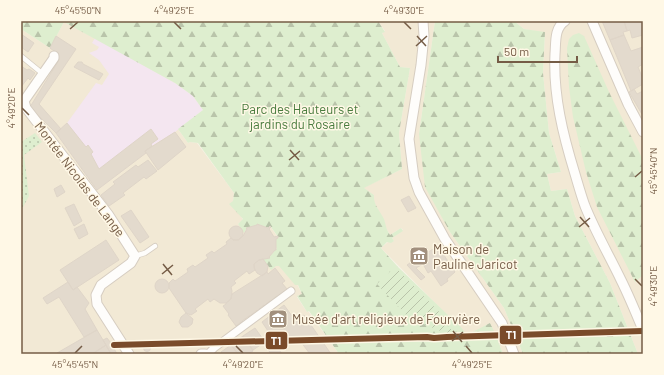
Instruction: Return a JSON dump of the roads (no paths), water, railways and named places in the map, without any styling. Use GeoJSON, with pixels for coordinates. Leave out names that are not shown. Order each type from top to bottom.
{"type":"FeatureCollection","features":[{"type":"Feature","properties":{"kind":"street"},"geometry":{"type":"LineString","coordinates":[[423,21],[424,36],[421,65],[409,139],[414,178],[419,192],[445,239],[502,323],[514,354]]}},
{"type":"Feature","properties":{"kind":"street"},"geometry":{"type":"LineString","coordinates":[[565,21],[561,23],[556,33],[555,57],[556,89],[560,119],[566,144],[584,205],[621,280],[643,330]]}},
{"type":"Feature","properties":{"kind":"street"},"geometry":{"type":"LineString","coordinates":[[592,21],[628,104],[643,132]]}},
{"type":"Feature","properties":{"kind":"street","name":"Montée Nicolas de Lange"},"geometry":{"type":"LineString","coordinates":[[54,56],[24,101],[26,108],[108,214],[133,260]]}},
{"type":"Feature","properties":{"kind":"street"},"geometry":{"type":"LineString","coordinates":[[129,354],[97,304],[96,295],[101,285],[133,260]]}},
{"type":"Feature","properties":{"kind":"street"},"geometry":{"type":"LineString","coordinates":[[202,354],[207,354],[291,291]]}},
{"type":"Feature","properties":{"kind":"lane"},"geometry":{"type":"LineString","coordinates":[[21,56],[43,74]]}},
{"type":"Feature","properties":{"kind":"lane"},"geometry":{"type":"LineString","coordinates":[[133,260],[155,246]]}},
{"type":"Feature","properties":{"kind":"place","name":"Maison de Pauline Jaricot"},"geometry":{"type":"Point","coordinates":[419,256]}},
{"type":"Feature","properties":{"kind":"place","name":"Musée d'art religieux de Fourvière"},"geometry":{"type":"Point","coordinates":[278,319]}},
{"type":"Feature","properties":{"kind":"park label","name":"Parc des Hauteurs et jardins du Rosaire"},"geometry":{"type":"Point","coordinates":[300,116]}}]}
